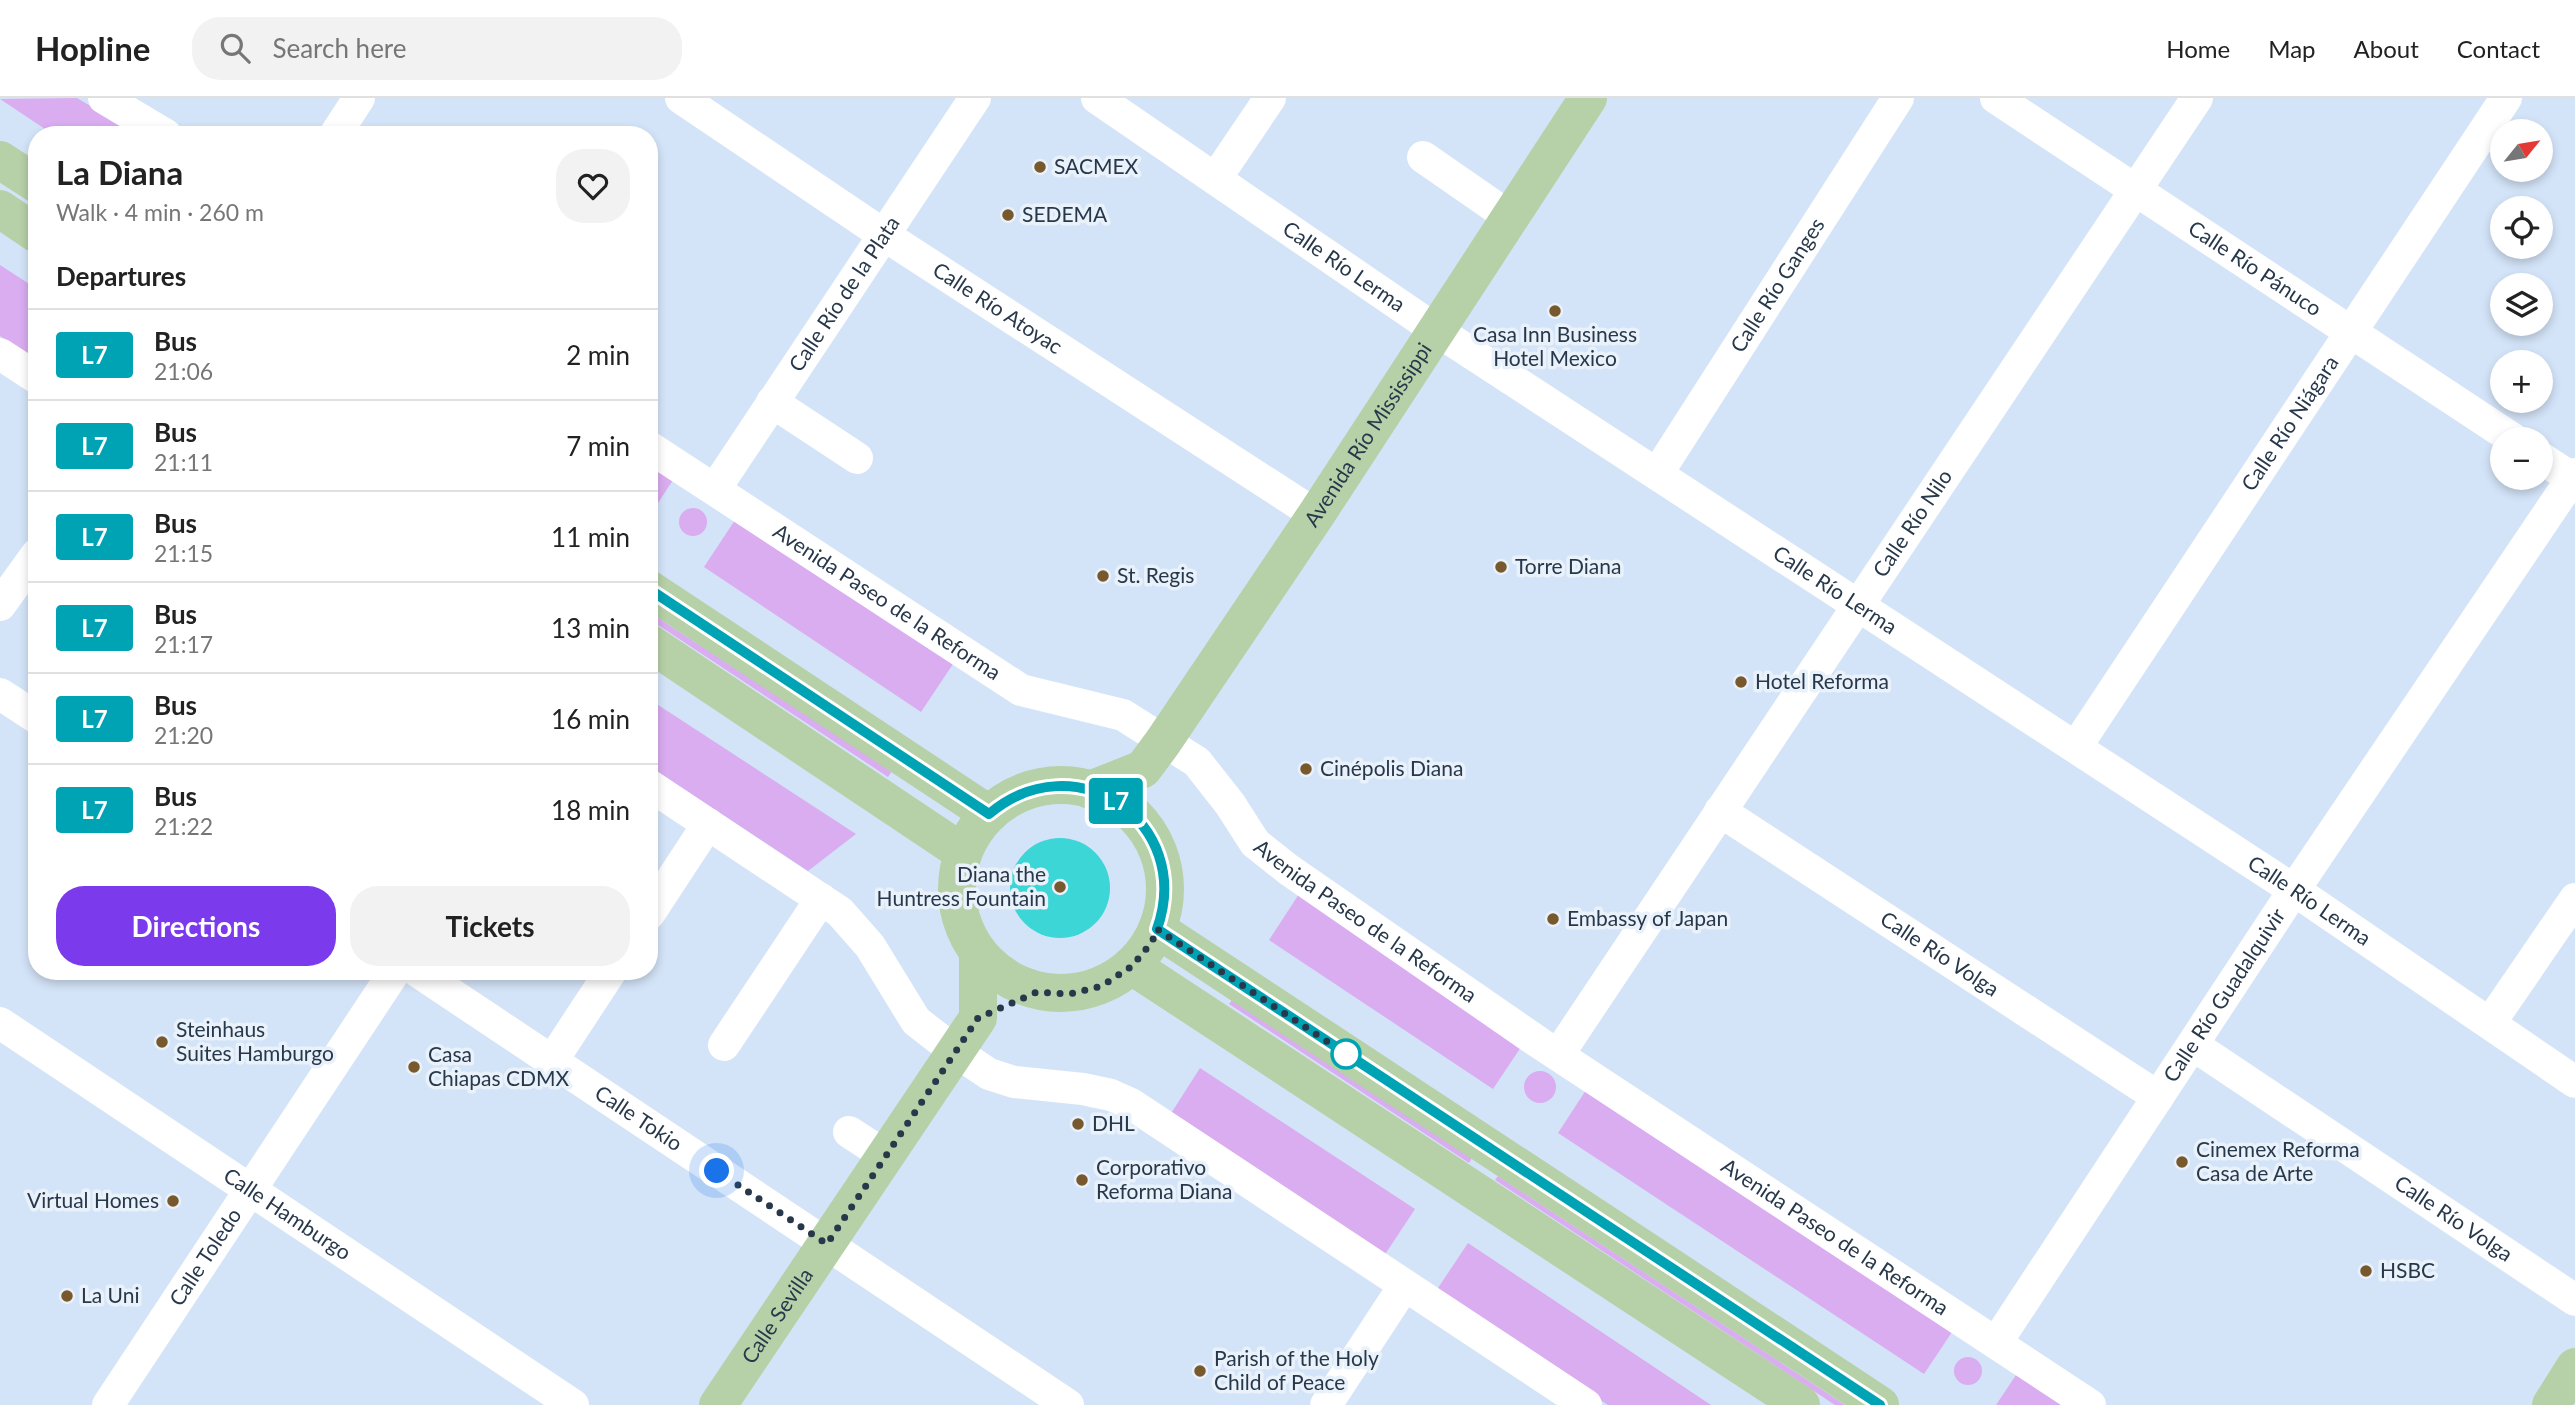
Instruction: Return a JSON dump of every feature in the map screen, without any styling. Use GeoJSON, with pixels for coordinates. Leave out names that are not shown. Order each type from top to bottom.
{"type":"FeatureCollection","features":[{"type":"Feature","properties":{"kind":"main road","name":"Avenida Río Mississippi"},"geometry":{"type":"LineString","coordinates":[[1146,831],[1139,799],[1153,755],[1316,515],[1588,98]]}},
{"type":"Feature","properties":{"kind":"main road"},"geometry":{"type":"LineString","coordinates":[[0,160],[28,178]]}},
{"type":"Feature","properties":{"kind":"main road"},"geometry":{"type":"LineString","coordinates":[[0,209],[28,228]]}},
{"type":"Feature","properties":{"kind":"main road"},"geometry":{"type":"LineString","coordinates":[[658,595],[989,814]]}},
{"type":"Feature","properties":{"kind":"main road"},"geometry":{"type":"LineString","coordinates":[[658,649],[962,852]]}},
{"type":"Feature","properties":{"kind":"main road"},"geometry":{"type":"LineString","coordinates":[[1090,790],[1153,755]]}},
{"type":"Feature","properties":{"kind":"main road"},"geometry":{"type":"LineString","coordinates":[[1076,785],[1090,790],[1110,797],[1137,817],[1156,845],[1165,877],[1163,911],[1152,942],[1132,966],[1102,986],[1070,994],[1037,992],[1004,978],[978,953],[961,922],[956,887],[962,852],[980,821],[1007,798],[1041,786],[1076,785]]}},
{"type":"Feature","properties":{"kind":"main road"},"geometry":{"type":"LineString","coordinates":[[1157,929],[1880,1405]]}},
{"type":"Feature","properties":{"kind":"main road"},"geometry":{"type":"LineString","coordinates":[[978,953],[978,1018],[1037,992]]}},
{"type":"Feature","properties":{"kind":"main road"},"geometry":{"type":"LineString","coordinates":[[1132,966],[1801,1405]]}},
{"type":"Feature","properties":{"kind":"main road","name":"Calle Sevilla"},"geometry":{"type":"LineString","coordinates":[[718,1405],[978,1018]]}},
{"type":"Feature","properties":{"kind":"main road"},"geometry":{"type":"LineString","coordinates":[[2551,1405],[2575,1367]]}},
{"type":"Feature","properties":{"kind":"street"},"geometry":{"type":"LineString","coordinates":[[104,98],[151,126]]}},
{"type":"Feature","properties":{"kind":"street"},"geometry":{"type":"LineString","coordinates":[[341,126],[359,98]]}},
{"type":"Feature","properties":{"kind":"street","name":"Calle Río Atoyac"},"geometry":{"type":"LineString","coordinates":[[681,98],[884,235],[1316,515]]}},
{"type":"Feature","properties":{"kind":"street","name":"Calle Río de la Plata"},"geometry":{"type":"LineString","coordinates":[[715,489],[975,98]]}},
{"type":"Feature","properties":{"kind":"street","name":"Calle Río Lerma"},"geometry":{"type":"LineString","coordinates":[[1097,98],[1436,330],[2294,890],[2575,1082]]}},
{"type":"Feature","properties":{"kind":"street"},"geometry":{"type":"LineString","coordinates":[[1216,178],[1270,98]]}},
{"type":"Feature","properties":{"kind":"street","name":"Calle Río Ganges"},"geometry":{"type":"LineString","coordinates":[[1657,474],[1898,98]]}},
{"type":"Feature","properties":{"kind":"street","name":"Calle Río Pánuco"},"geometry":{"type":"LineString","coordinates":[[1996,98],[2495,427]]}},
{"type":"Feature","properties":{"kind":"street","name":"Calle Río Nilo"},"geometry":{"type":"LineString","coordinates":[[1558,1055],[2197,98]]}},
{"type":"Feature","properties":{"kind":"street","name":"Calle Río Niágara"},"geometry":{"type":"LineString","coordinates":[[2076,747],[2349,331],[2506,98]]}},
{"type":"Feature","properties":{"kind":"street"},"geometry":{"type":"LineString","coordinates":[[1423,157],[1511,218]]}},
{"type":"Feature","properties":{"kind":"street"},"geometry":{"type":"LineString","coordinates":[[0,354],[28,372]]}},
{"type":"Feature","properties":{"kind":"street"},"geometry":{"type":"LineString","coordinates":[[772,402],[857,458]]}},
{"type":"Feature","properties":{"kind":"street","name":"Avenida Paseo de la Reforma"},"geometry":{"type":"LineString","coordinates":[[658,453],[1021,690],[1123,715],[1153,755],[1197,762],[1230,804],[1255,843],[1289,870],[1558,1055],[2090,1405]]}},
{"type":"Feature","properties":{"kind":"street"},"geometry":{"type":"LineString","coordinates":[[2553,465],[2574,477]]}},
{"type":"Feature","properties":{"kind":"street","name":"Calle Río Guadalquivir"},"geometry":{"type":"LineString","coordinates":[[1997,1343],[2294,890],[2574,477]]}},
{"type":"Feature","properties":{"kind":"street"},"geometry":{"type":"LineString","coordinates":[[0,605],[28,566]]}},
{"type":"Feature","properties":{"kind":"street"},"geometry":{"type":"LineString","coordinates":[[0,694],[28,712]]}},
{"type":"Feature","properties":{"kind":"street"},"geometry":{"type":"LineString","coordinates":[[658,791],[821,899],[857,929],[916,1021],[956,1052],[989,1074],[1014,1082],[1083,1089],[1111,1095],[1131,1104],[1404,1286],[1565,1399]]}},
{"type":"Feature","properties":{"kind":"street","name":"Calle Río Volga"},"geometry":{"type":"LineString","coordinates":[[1720,811],[2158,1097]]}},
{"type":"Feature","properties":{"kind":"street"},"geometry":{"type":"LineString","coordinates":[[658,900],[708,824]]}},
{"type":"Feature","properties":{"kind":"street"},"geometry":{"type":"LineString","coordinates":[[724,1045],[821,899]]}},
{"type":"Feature","properties":{"kind":"street"},"geometry":{"type":"LineString","coordinates":[[2490,1023],[2575,899]]}},
{"type":"Feature","properties":{"kind":"street","name":"Calle Toledo"},"geometry":{"type":"LineString","coordinates":[[108,1405],[248,1189],[389,980]]}},
{"type":"Feature","properties":{"kind":"street","name":"Calle Tokio"},"geometry":{"type":"LineString","coordinates":[[431,980],[552,1060],[613,1114],[827,1244],[1068,1405]]}},
{"type":"Feature","properties":{"kind":"street"},"geometry":{"type":"LineString","coordinates":[[552,1060],[605,980]]}},
{"type":"Feature","properties":{"kind":"street","name":"Calle Hamburgo"},"geometry":{"type":"LineString","coordinates":[[0,1023],[573,1405]]}},
{"type":"Feature","properties":{"kind":"street","name":"Calle Río Volga"},"geometry":{"type":"LineString","coordinates":[[2193,1045],[2575,1300]]}},
{"type":"Feature","properties":{"kind":"street"},"geometry":{"type":"LineString","coordinates":[[849,1132],[886,1156]]}},
{"type":"Feature","properties":{"kind":"street"},"geometry":{"type":"LineString","coordinates":[[1326,1405],[1404,1286]]}},
{"type":"Feature","properties":{"kind":"shaded area"},"geometry":{"type":"Polygon","coordinates":[[[77,98],[124,126],[40,126],[0,99],[77,98]]]}},
{"type":"Feature","properties":{"kind":"shaded area"},"geometry":{"type":"Polygon","coordinates":[[[0,265],[28,283],[28,354],[0,336],[0,265]]]}},
{"type":"Feature","properties":{"kind":"shaded area"},"geometry":{"type":"Polygon","coordinates":[[[658,470],[673,480],[658,503],[658,470]]]}},
{"type":"Feature","properties":{"kind":"shaded area"},"geometry":{"type":"Polygon","coordinates":[[[693,508],[703,512],[707,522],[703,532],[693,536],[683,532],[679,522],[683,512],[693,508]]]}},
{"type":"Feature","properties":{"kind":"shaded area"},"geometry":{"type":"Polygon","coordinates":[[[735,520],[953,664],[921,712],[704,567],[735,520]]]}},
{"type":"Feature","properties":{"kind":"shaded area"},"geometry":{"type":"Polygon","coordinates":[[[658,618],[892,771],[888,777],[658,625],[658,618]]]}},
{"type":"Feature","properties":{"kind":"shaded area"},"geometry":{"type":"Polygon","coordinates":[[[658,705],[856,834],[808,871],[658,772],[658,705]]]}},
{"type":"Feature","properties":{"kind":"shaded area","name":"Diana the Huntress Fountain"},"geometry":{"type":"Polygon","coordinates":[[[1060,838],[1079,842],[1095,853],[1106,869],[1110,888],[1106,907],[1095,923],[1079,934],[1060,938],[1041,934],[1025,923],[1014,907],[1010,888],[1014,869],[1025,853],[1041,842],[1060,838]]]}},
{"type":"Feature","properties":{"kind":"shaded area"},"geometry":{"type":"Polygon","coordinates":[[[1299,894],[1523,1044],[1493,1089],[1269,940],[1299,894]]]}},
{"type":"Feature","properties":{"kind":"shaded area"},"geometry":{"type":"Polygon","coordinates":[[[1232,1000],[1472,1158],[1469,1163],[1229,1004],[1232,1000]]]}},
{"type":"Feature","properties":{"kind":"shaded area"},"geometry":{"type":"Polygon","coordinates":[[[1200,1068],[1415,1209],[1384,1256],[1170,1115],[1200,1068]]]}},
{"type":"Feature","properties":{"kind":"shaded area"},"geometry":{"type":"Polygon","coordinates":[[[1540,1071],[1551,1076],[1556,1087],[1551,1098],[1540,1103],[1529,1098],[1524,1087],[1529,1076],[1540,1071]]]}},
{"type":"Feature","properties":{"kind":"shaded area"},"geometry":{"type":"Polygon","coordinates":[[[1588,1087],[1954,1329],[1924,1374],[1558,1133],[1588,1087]]]}},
{"type":"Feature","properties":{"kind":"shaded area"},"geometry":{"type":"Polygon","coordinates":[[[1498,1176],[1845,1405],[1835,1405],[1495,1180],[1498,1176]]]}},
{"type":"Feature","properties":{"kind":"shaded area"},"geometry":{"type":"Polygon","coordinates":[[[1468,1243],[1711,1405],[1608,1405],[1436,1291],[1468,1243]]]}},
{"type":"Feature","properties":{"kind":"shaded area"},"geometry":{"type":"Polygon","coordinates":[[[1968,1357],[1978,1361],[1982,1371],[1978,1381],[1968,1385],[1958,1381],[1954,1371],[1958,1361],[1968,1357]]]}},
{"type":"Feature","properties":{"kind":"shaded area"},"geometry":{"type":"Polygon","coordinates":[[[2018,1372],[2066,1405],[1996,1405],[2018,1372]]]}},
{"type":"Feature","properties":{"kind":"bus line","name":"L7"},"geometry":{"type":"LineString","coordinates":[[658,595],[989,814],[1007,798],[1041,786],[1076,785],[1110,797],[1137,817],[1156,845],[1165,877],[1163,911],[1157,929],[1880,1405]]}},
{"type":"Feature","properties":{"kind":"place","name":"SACMEX"},"geometry":{"type":"Point","coordinates":[1040,167]}},
{"type":"Feature","properties":{"kind":"place","name":"SEDEMA"},"geometry":{"type":"Point","coordinates":[1008,215]}},
{"type":"Feature","properties":{"kind":"place","name":"Casa Inn Business Hotel Mexico"},"geometry":{"type":"Point","coordinates":[1555,311]}},
{"type":"Feature","properties":{"kind":"place","name":"Torre Diana"},"geometry":{"type":"Point","coordinates":[1501,567]}},
{"type":"Feature","properties":{"kind":"place","name":"St. Regis"},"geometry":{"type":"Point","coordinates":[1103,576]}},
{"type":"Feature","properties":{"kind":"place","name":"Hotel Reforma"},"geometry":{"type":"Point","coordinates":[1741,682]}},
{"type":"Feature","properties":{"kind":"place","name":"Cinépolis Diana"},"geometry":{"type":"Point","coordinates":[1306,769]}},
{"type":"Feature","properties":{"kind":"place","name":"Diana the Huntress Fountain"},"geometry":{"type":"Point","coordinates":[1060,887]}},
{"type":"Feature","properties":{"kind":"place","name":"Embassy of Japan"},"geometry":{"type":"Point","coordinates":[1553,919]}},
{"type":"Feature","properties":{"kind":"place","name":"Steinhaus Suites Hamburgo"},"geometry":{"type":"Point","coordinates":[162,1042]}},
{"type":"Feature","properties":{"kind":"place","name":"Casa Chiapas CDMX"},"geometry":{"type":"Point","coordinates":[414,1067]}},
{"type":"Feature","properties":{"kind":"place","name":"DHL"},"geometry":{"type":"Point","coordinates":[1078,1124]}},
{"type":"Feature","properties":{"kind":"place","name":"Cinemex Reforma Casa de Arte"},"geometry":{"type":"Point","coordinates":[2182,1162]}},
{"type":"Feature","properties":{"kind":"place","name":"Corporativo Reforma Diana"},"geometry":{"type":"Point","coordinates":[1082,1180]}},
{"type":"Feature","properties":{"kind":"place","name":"Virtual Homes"},"geometry":{"type":"Point","coordinates":[173,1201]}},
{"type":"Feature","properties":{"kind":"place","name":"HSBC"},"geometry":{"type":"Point","coordinates":[2366,1271]}},
{"type":"Feature","properties":{"kind":"place","name":"La Uni"},"geometry":{"type":"Point","coordinates":[67,1296]}},
{"type":"Feature","properties":{"kind":"place","name":"Parish of the Holy Child of Peace"},"geometry":{"type":"Point","coordinates":[1200,1371]}},
{"type":"Feature","properties":{"kind":"route"},"geometry":{"type":"LineString","coordinates":[[717,1171],[827,1244],[978,1018],[1037,992],[1070,994],[1102,986],[1132,966],[1152,942],[1157,929],[1346,1054]]}}]}
